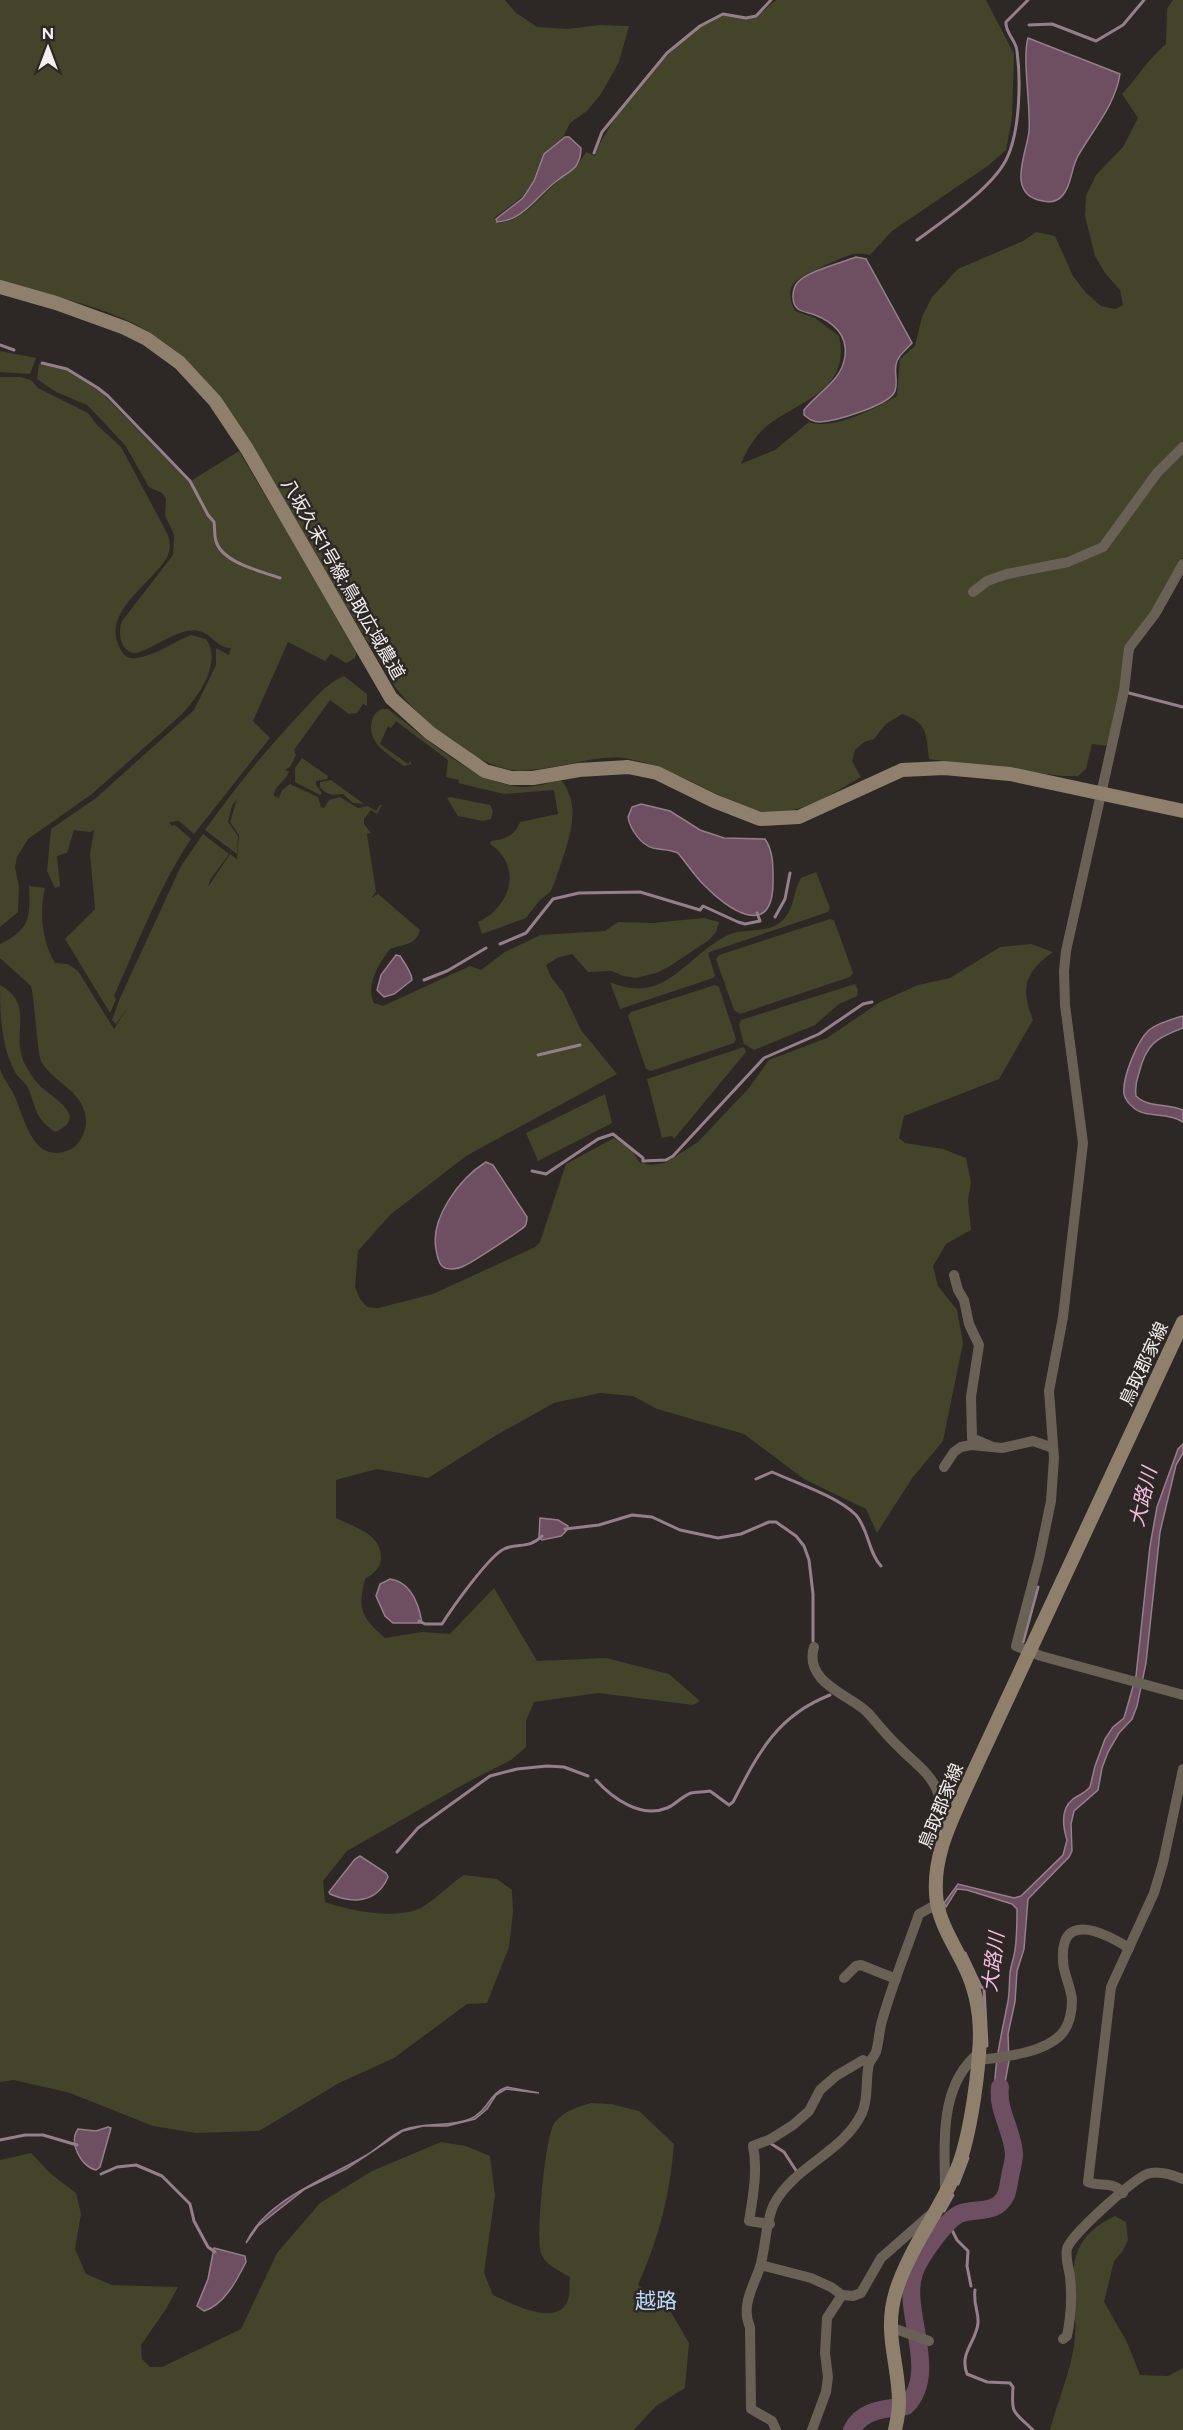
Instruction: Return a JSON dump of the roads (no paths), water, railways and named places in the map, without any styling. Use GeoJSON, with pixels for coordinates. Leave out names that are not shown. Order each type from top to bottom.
{"type":"FeatureCollection","features":[{"type":"Feature","properties":{"kind":"street","name":"八坂久末1号線;鳥取広域農道"},"geometry":{"type":"LineString","coordinates":[[0,287],[56,303],[125,328],[147,339],[180,363],[215,401],[243,442],[391,698],[430,734],[485,771],[511,778],[533,778],[579,770],[628,767],[657,773],[751,817],[767,819],[799,817],[902,770],[944,768],[1010,774],[1183,811]]}},
{"type":"Feature","properties":{"kind":"street"},"geometry":{"type":"LineString","coordinates":[[973,592],[987,581],[1006,574],[1068,562],[1103,547],[1157,473],[1183,447]]}},
{"type":"Feature","properties":{"kind":"street"},"geometry":{"type":"LineString","coordinates":[[1183,564],[1155,614],[1129,648],[1126,656],[1124,692],[1100,792],[1064,971],[1065,1005],[1083,1143],[1063,1317],[1049,1390],[1053,1448],[1051,1505],[1016,1646],[1183,1695]]}},
{"type":"Feature","properties":{"kind":"street"},"geometry":{"type":"LineString","coordinates":[[954,1275],[958,1290],[964,1300],[969,1324],[979,1345],[972,1397],[972,1438],[993,1447]]}},
{"type":"Feature","properties":{"kind":"street","name":"鳥取郡家線"},"geometry":{"type":"LineString","coordinates":[[896,2430],[899,2409],[890,2327],[893,2305],[902,2276],[958,2167],[970,2116],[979,2056],[981,2026],[973,1984],[946,1930],[937,1904],[938,1861],[947,1830],[1183,1322]]}},
{"type":"Feature","properties":{"kind":"street"},"geometry":{"type":"LineString","coordinates":[[944,1467],[961,1447],[970,1445],[1002,1448],[1033,1442],[1053,1448]]}},
{"type":"Feature","properties":{"kind":"street"},"geometry":{"type":"LineString","coordinates":[[814,1647],[813,1660],[832,1697],[863,1707],[936,1788],[940,1822],[947,1830]]}},
{"type":"Feature","properties":{"kind":"street"},"geometry":{"type":"LineString","coordinates":[[1123,2193],[1114,2186],[1089,2184],[1087,2177],[1111,1987],[1154,1893],[1163,1863],[1183,1769]]}},
{"type":"Feature","properties":{"kind":"street"},"geometry":{"type":"LineString","coordinates":[[776,2430],[772,2421],[751,2409],[750,2326],[746,2315],[749,2295],[761,2265],[775,2203],[798,2174],[843,2141],[853,2128],[867,2098],[869,2063],[875,2054],[881,2023],[919,1914],[937,1904]]}},
{"type":"Feature","properties":{"kind":"street"},"geometry":{"type":"LineString","coordinates":[[761,2265],[811,2278],[842,2295],[853,2296],[861,2292],[881,2258],[942,2200],[946,2122],[951,2089],[964,2066],[979,2056],[1013,2056],[1043,2045],[1059,2037],[1064,2031],[1072,2007],[1072,1997],[1064,1972],[1063,1951],[1068,1936],[1074,1931],[1089,1929],[1129,1948]]}},
{"type":"Feature","properties":{"kind":"street"},"geometry":{"type":"LineString","coordinates":[[844,1978],[856,1966],[861,1965],[896,1979]]}},
{"type":"Feature","properties":{"kind":"street"},"geometry":{"type":"LineString","coordinates":[[770,2224],[749,2221],[754,2183],[753,2146],[771,2139],[809,2111],[820,2090],[836,2076],[863,2060],[869,2063]]}},
{"type":"Feature","properties":{"kind":"street"},"geometry":{"type":"LineString","coordinates":[[1063,2339],[1067,2336],[1070,2313],[1071,2284],[1067,2247],[1102,2209],[1146,2174],[1167,2173],[1183,2179]]}},
{"type":"Feature","properties":{"kind":"street"},"geometry":{"type":"LineString","coordinates":[[812,2430],[826,2392],[827,2318],[842,2295]]}},
{"type":"Feature","properties":{"kind":"street"},"geometry":{"type":"LineString","coordinates":[[890,2327],[929,2341]]}},
{"type":"Feature","properties":{"kind":"waterway"},"geometry":{"type":"LineString","coordinates":[[594,153],[602,132],[667,53],[700,26],[723,14],[746,18],[756,16],[771,0]]}},
{"type":"Feature","properties":{"kind":"waterway"},"geometry":{"type":"LineString","coordinates":[[917,240],[978,193],[1006,160],[1017,122],[1019,92],[1017,51],[1007,30],[1006,22],[1028,0]]}},
{"type":"Feature","properties":{"kind":"waterway"},"geometry":{"type":"LineString","coordinates":[[1029,25],[1052,24],[1096,41],[1123,25],[1144,0]]}},
{"type":"Feature","properties":{"kind":"waterway"},"geometry":{"type":"LineString","coordinates":[[0,345],[14,350]]}},
{"type":"Feature","properties":{"kind":"waterway"},"geometry":{"type":"LineString","coordinates":[[42,363],[67,369],[108,396],[190,481],[214,522],[215,539],[220,549],[234,561],[280,578]]}},
{"type":"Feature","properties":{"kind":"waterway"},"geometry":{"type":"LineString","coordinates":[[1129,693],[1183,707]]}},
{"type":"Feature","properties":{"kind":"waterway"},"geometry":{"type":"LineString","coordinates":[[775,917],[785,899],[790,873]]}},
{"type":"Feature","properties":{"kind":"waterway"},"geometry":{"type":"LineString","coordinates":[[500,944],[526,933],[553,899],[579,893],[640,892],[700,910],[703,906],[745,924],[760,921],[757,913]]}},
{"type":"Feature","properties":{"kind":"waterway"},"geometry":{"type":"LineString","coordinates":[[424,980],[447,971],[486,948]]}},
{"type":"Feature","properties":{"kind":"waterway"},"geometry":{"type":"LineString","coordinates":[[532,1171],[546,1174],[598,1139],[613,1134],[643,1158],[643,1161],[666,1160],[673,1156],[764,1058],[819,1034],[863,1004],[872,1002]]}},
{"type":"Feature","properties":{"kind":"waterway"},"geometry":{"type":"LineString","coordinates":[[538,1055],[580,1045]]}},
{"type":"Feature","properties":{"kind":"waterway"},"geometry":{"type":"LineString","coordinates":[[756,1479],[772,1472],[827,1496],[848,1508],[864,1527],[873,1554],[881,1566]]}},
{"type":"Feature","properties":{"kind":"waterway"},"geometry":{"type":"LineString","coordinates":[[565,1529],[599,1525],[632,1515],[652,1517],[680,1530],[718,1538],[741,1534],[769,1522],[776,1522],[796,1536],[804,1546],[809,1560],[813,1594],[813,1641]]}},
{"type":"Feature","properties":{"kind":"waterway"},"geometry":{"type":"LineString","coordinates":[[419,1621],[425,1624],[442,1624],[489,1561],[504,1549],[532,1543],[542,1536]]}},
{"type":"Feature","properties":{"kind":"waterway"},"geometry":{"type":"LineString","coordinates":[[1023,1642],[1038,1587]]}},
{"type":"Feature","properties":{"kind":"waterway"},"geometry":{"type":"LineString","coordinates":[[596,1780],[619,1800],[647,1811],[667,1808],[691,1793],[710,1791],[729,1805],[733,1802],[760,1753],[782,1725],[811,1704],[830,1695]]}},
{"type":"Feature","properties":{"kind":"waterway"},"geometry":{"type":"LineString","coordinates":[[397,1852],[418,1828],[490,1776],[517,1769],[547,1766],[564,1767],[588,1776]]}},
{"type":"Feature","properties":{"kind":"waterway"},"geometry":{"type":"LineString","coordinates":[[965,1953],[981,1987],[984,1988],[987,2046]]}},
{"type":"Feature","properties":{"kind":"waterway","name":"大路川"},"geometry":{"type":"LineString","coordinates":[[852,2430],[856,2423],[868,2414],[883,2409],[906,2406],[916,2392],[920,2376],[920,2359],[911,2288],[914,2273],[927,2248],[956,2216],[993,2208],[1006,2195],[1014,2154],[1001,2104],[1000,2087]]}},
{"type":"Feature","properties":{"kind":"waterway"},"geometry":{"type":"LineString","coordinates":[[0,2140],[25,2135],[43,2135],[77,2145]]}},
{"type":"Feature","properties":{"kind":"waterway"},"geometry":{"type":"LineString","coordinates":[[770,2143],[784,2152],[797,2172]]}},
{"type":"Feature","properties":{"kind":"waterway"},"geometry":{"type":"LineString","coordinates":[[958,2184],[968,2158]]}},
{"type":"Feature","properties":{"kind":"waterway"},"geometry":{"type":"LineString","coordinates":[[101,2174],[117,2167],[136,2165],[162,2176],[190,2204],[194,2221],[208,2247],[215,2252]]}},
{"type":"Feature","properties":{"kind":"waterway"},"geometry":{"type":"LineString","coordinates":[[944,2211],[953,2195]]}},
{"type":"Feature","properties":{"kind":"waterway"},"geometry":{"type":"LineString","coordinates":[[919,2257],[940,2219]]}},
{"type":"Feature","properties":{"kind":"waterway"},"geometry":{"type":"LineString","coordinates":[[951,2228],[957,2240],[968,2251],[967,2266],[971,2286]]}},
{"type":"Feature","properties":{"kind":"waterway"},"geometry":{"type":"LineString","coordinates":[[975,2290],[978,2323],[966,2353],[967,2374],[987,2382],[1010,2383],[1013,2387],[1013,2408],[1033,2430]]}},
{"type":"Feature","properties":{"kind":"district","name":"越路"},"geometry":{"type":"Point","coordinates":[656,2301]}}]}
